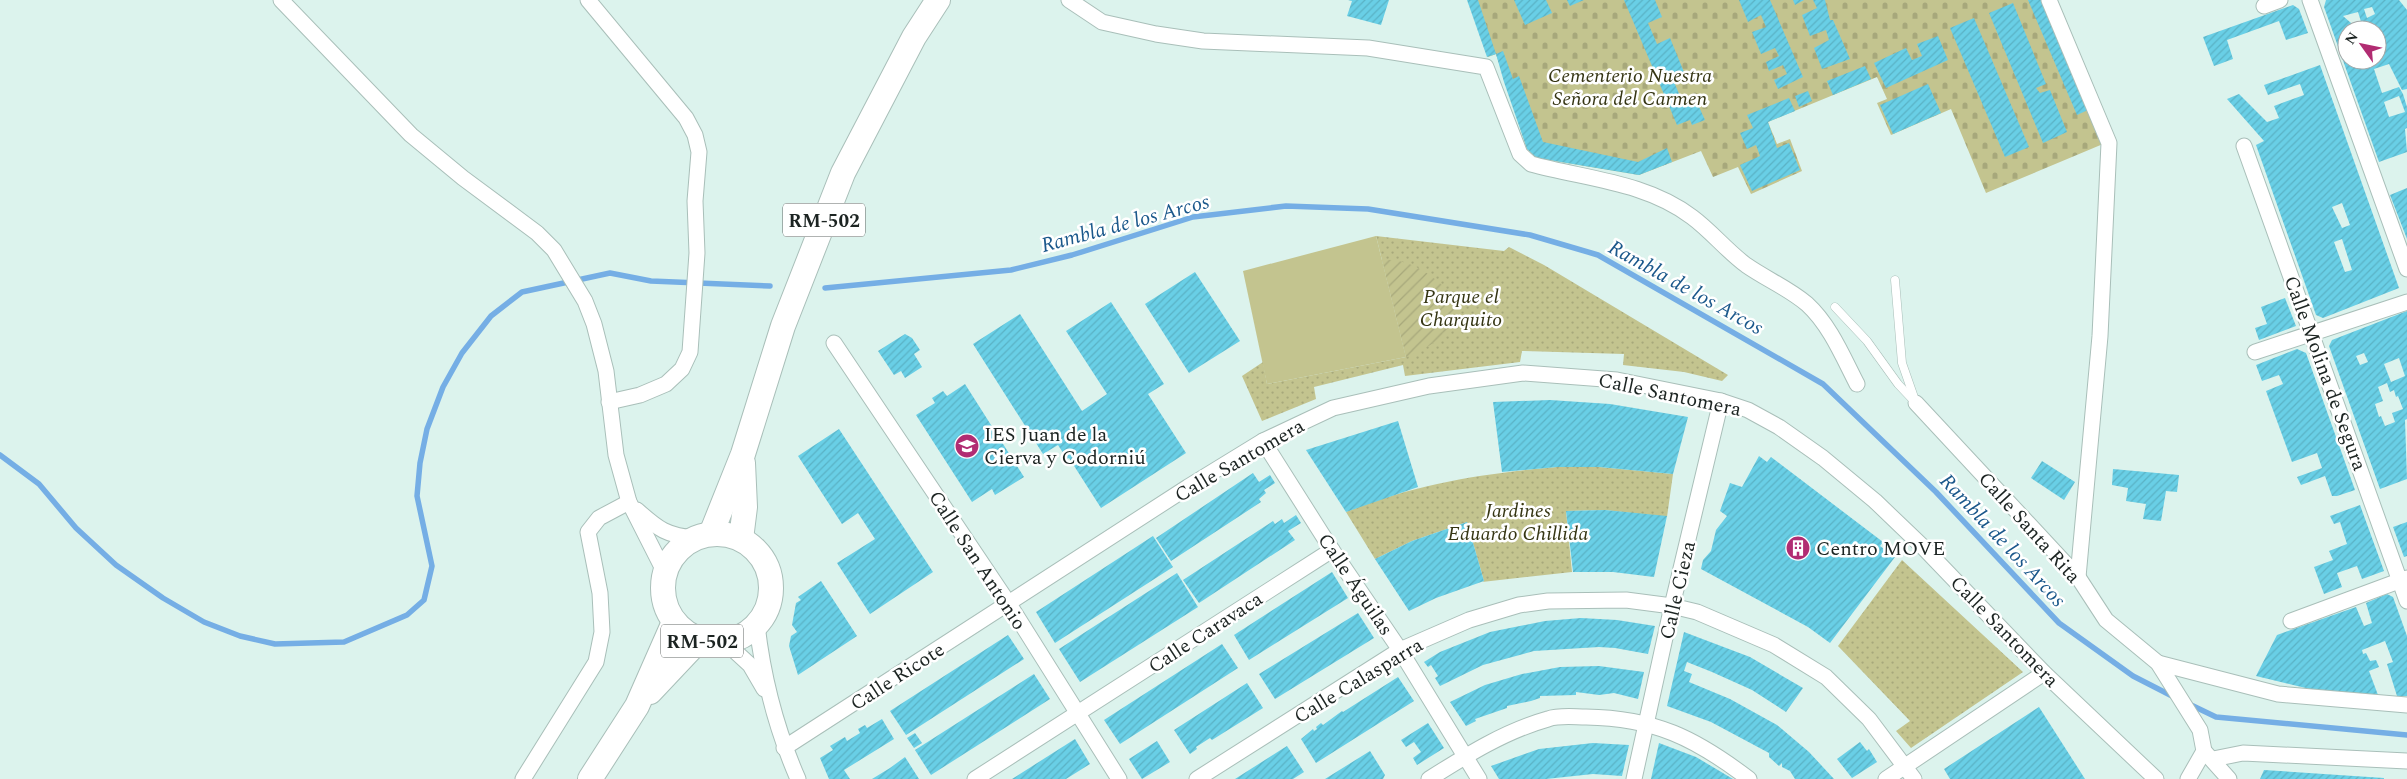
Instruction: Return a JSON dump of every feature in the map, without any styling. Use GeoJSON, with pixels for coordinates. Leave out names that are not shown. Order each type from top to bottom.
{"type":"FeatureCollection","features":[{"type":"Feature","properties":{"kind":"main road","name":"RM-502"},"geometry":{"type":"LineString","coordinates":[[741,539],[759,554],[770,575],[771,591],[768,606],[757,625],[738,638],[725,642],[699,640],[685,633],[674,622],[666,607],[662,590],[665,573],[672,558],[682,546],[704,536],[743,454],[783,326],[843,173],[914,37],[938,0]]}},
{"type":"Feature","properties":{"kind":"main road"},"geometry":{"type":"LineString","coordinates":[[704,536],[726,535],[741,539],[745,507],[743,454]]}},
{"type":"Feature","properties":{"kind":"main road","name":"RM-502"},"geometry":{"type":"LineString","coordinates":[[590,779],[637,706],[674,622]]}},
{"type":"Feature","properties":{"kind":"main road","name":"RM-502"},"geometry":{"type":"LineString","coordinates":[[637,706],[699,640]]}},
{"type":"Feature","properties":{"kind":"street"},"geometry":{"type":"LineString","coordinates":[[281,0],[411,135],[463,178],[537,233],[554,250],[585,301],[594,324],[606,371],[616,455],[629,502],[665,573]]}},
{"type":"Feature","properties":{"kind":"street"},"geometry":{"type":"LineString","coordinates":[[588,0],[686,118],[695,135],[699,152],[695,201],[697,253],[690,352],[682,369],[666,384],[640,395],[609,402]]}},
{"type":"Feature","properties":{"kind":"street"},"geometry":{"type":"LineString","coordinates":[[1069,0],[1102,22],[1156,34],[1203,41],[1368,48],[1486,67],[1520,154],[1531,164],[1622,184],[1657,196],[1691,216],[1746,265],[1780,284],[1807,305],[1824,323],[1857,384]]}},
{"type":"Feature","properties":{"kind":"street"},"geometry":{"type":"LineString","coordinates":[[2049,0],[2109,143],[2100,336],[2078,577]]}},
{"type":"Feature","properties":{"kind":"street"},"geometry":{"type":"LineString","coordinates":[[2264,6],[2280,0]]}},
{"type":"Feature","properties":{"kind":"street"},"geometry":{"type":"LineString","coordinates":[[2310,0],[2407,269]]}},
{"type":"Feature","properties":{"kind":"street","name":"Calle Molina de Segura"},"geometry":{"type":"LineString","coordinates":[[2244,146],[2404,579],[2407,601]]}},
{"type":"Feature","properties":{"kind":"street"},"geometry":{"type":"LineString","coordinates":[[2256,352],[2407,302]]}},
{"type":"Feature","properties":{"kind":"street","name":"Calle San Antonio"},"geometry":{"type":"LineString","coordinates":[[834,343],[1009,604],[1119,779]]}},
{"type":"Feature","properties":{"kind":"street","name":"Calle Santomera"},"geometry":{"type":"LineString","coordinates":[[1009,604],[1188,487],[1263,441],[1333,408],[1429,386],[1523,372],[1617,380],[1721,401],[1748,410],[1779,427],[1823,458],[1924,547],[2044,673],[2156,779]]}},
{"type":"Feature","properties":{"kind":"street","name":"Calle Cieza"},"geometry":{"type":"LineString","coordinates":[[1634,779],[1648,723],[1672,606],[1721,401]]}},
{"type":"Feature","properties":{"kind":"street","name":"Calle Santa Rita"},"geometry":{"type":"LineString","coordinates":[[1916,403],[2078,577],[2106,620],[2158,662],[2200,730],[2208,755],[2229,779]]}},
{"type":"Feature","properties":{"kind":"street","name":"Calle Águilas"},"geometry":{"type":"LineString","coordinates":[[1263,441],[1332,550],[1400,650],[1479,779]]}},
{"type":"Feature","properties":{"kind":"street"},"geometry":{"type":"LineString","coordinates":[[629,502],[655,527],[674,536],[704,536]]}},
{"type":"Feature","properties":{"kind":"street"},"geometry":{"type":"LineString","coordinates":[[523,779],[596,662],[602,632],[600,602],[588,532],[599,518],[629,502]]}},
{"type":"Feature","properties":{"kind":"street","name":"Calle Caravaca"},"geometry":{"type":"LineString","coordinates":[[975,779],[1332,550]]}},
{"type":"Feature","properties":{"kind":"street"},"geometry":{"type":"LineString","coordinates":[[2291,620],[2404,579]]}},
{"type":"Feature","properties":{"kind":"street","name":"Calle Calasparra"},"geometry":{"type":"LineString","coordinates":[[1197,779],[1400,650],[1469,620],[1519,604],[1548,601],[1626,600],[1672,606],[1697,612],[1774,645],[1826,677],[1869,719],[1914,779]]}},
{"type":"Feature","properties":{"kind":"street","name":"Calle Ricote"},"geometry":{"type":"LineString","coordinates":[[784,748],[1009,604]]}},
{"type":"Feature","properties":{"kind":"street"},"geometry":{"type":"LineString","coordinates":[[757,625],[761,660],[784,748],[798,779]]}},
{"type":"Feature","properties":{"kind":"street"},"geometry":{"type":"LineString","coordinates":[[725,642],[750,666],[773,703]]}},
{"type":"Feature","properties":{"kind":"street"},"geometry":{"type":"LineString","coordinates":[[2158,662],[2278,694],[2407,705]]}},
{"type":"Feature","properties":{"kind":"street"},"geometry":{"type":"LineString","coordinates":[[1886,779],[2044,673]]}},
{"type":"Feature","properties":{"kind":"street"},"geometry":{"type":"LineString","coordinates":[[1429,779],[1494,740],[1549,718],[1610,718],[1648,723],[1683,736],[1720,757],[1749,779]]}},
{"type":"Feature","properties":{"kind":"street"},"geometry":{"type":"LineString","coordinates":[[2188,779],[2208,755],[2243,753],[2407,761]]}},
{"type":"Feature","properties":{"kind":"lane"},"geometry":{"type":"LineString","coordinates":[[1895,280],[1902,363],[1916,403]]}},
{"type":"Feature","properties":{"kind":"lane"},"geometry":{"type":"LineString","coordinates":[[1835,307],[1867,341],[1898,384],[1916,403]]}},
{"type":"Feature","properties":{"kind":"green space","name":"Cementerio Nuestra Señora del Carmen"},"geometry":{"type":"Polygon","coordinates":[[[1468,0],[2042,0],[2103,144],[1986,193],[1951,109],[1891,135],[1877,103],[1887,99],[1877,77],[1768,122],[1777,144],[1790,139],[1802,171],[1751,194],[1738,167],[1713,177],[1701,151],[1639,175],[1537,158],[1527,149],[1496,54],[1488,57],[1468,0]]]}},
{"type":"Feature","properties":{"kind":"green space","name":"Parque el Charquito"},"geometry":{"type":"Polygon","coordinates":[[[1376,236],[1504,251],[1509,247],[1544,265],[1728,375],[1722,381],[1684,372],[1623,365],[1624,354],[1522,351],[1520,362],[1405,376],[1403,365],[1314,387],[1316,399],[1262,421],[1242,376],[1263,362],[1267,384],[1406,357],[1376,236]]]}},
{"type":"Feature","properties":{"kind":"green space"},"geometry":{"type":"Polygon","coordinates":[[[1376,236],[1406,357],[1267,384],[1243,271],[1376,236]]]}},
{"type":"Feature","properties":{"kind":"green space"},"geometry":{"type":"Polygon","coordinates":[[[1382,260],[1393,260],[1412,265],[1438,281],[1453,295],[1454,316],[1450,328],[1432,344],[1406,357],[1382,260]]]}},
{"type":"Feature","properties":{"kind":"green space","name":"Jardines Eduardo Chillida"},"geometry":{"type":"Polygon","coordinates":[[[1557,467],[1599,467],[1673,474],[1667,517],[1605,510],[1566,511],[1572,572],[1482,582],[1484,581],[1467,522],[1412,541],[1375,559],[1346,512],[1397,494],[1450,481],[1476,476],[1557,467]]]}},
{"type":"Feature","properties":{"kind":"green space"},"geometry":{"type":"Polygon","coordinates":[[[1902,560],[2023,672],[1911,748],[1896,731],[1910,721],[1838,646],[1902,560]]]}},
{"type":"Feature","properties":{"kind":"building"},"geometry":{"type":"Polygon","coordinates":[[[1348,0],[1389,0],[1381,25],[1347,16],[1352,1],[1348,0]]]}},
{"type":"Feature","properties":{"kind":"building"},"geometry":{"type":"Polygon","coordinates":[[[1467,0],[1478,0],[1496,54],[1487,57],[1467,0]]]}},
{"type":"Feature","properties":{"kind":"building"},"geometry":{"type":"Polygon","coordinates":[[[1514,0],[1546,0],[1552,13],[1525,25],[1514,0]]]}},
{"type":"Feature","properties":{"kind":"building"},"geometry":{"type":"Polygon","coordinates":[[[1567,0],[1584,0],[1570,6],[1567,0]]]}},
{"type":"Feature","properties":{"kind":"building"},"geometry":{"type":"Polygon","coordinates":[[[1624,0],[1655,0],[1662,17],[1648,23],[1657,44],[1670,38],[1686,77],[1674,82],[1683,103],[1695,98],[1705,120],[1692,125],[1690,120],[1677,125],[1624,0]]]}},
{"type":"Feature","properties":{"kind":"building"},"geometry":{"type":"Polygon","coordinates":[[[1739,0],[1770,0],[1803,77],[1778,89],[1774,80],[1787,74],[1783,65],[1769,71],[1766,62],[1779,56],[1775,48],[1761,54],[1752,32],[1766,27],[1761,15],[1748,22],[1739,0]]]}},
{"type":"Feature","properties":{"kind":"building"},"geometry":{"type":"Polygon","coordinates":[[[1793,0],[1804,0],[1795,5],[1793,0]]]}},
{"type":"Feature","properties":{"kind":"building"},"geometry":{"type":"Polygon","coordinates":[[[1813,0],[1825,0],[1830,20],[1833,20],[1850,59],[1822,69],[1814,48],[1829,40],[1826,30],[1810,36],[1802,15],[1817,8],[1813,0]]]}},
{"type":"Feature","properties":{"kind":"building"},"geometry":{"type":"Polygon","coordinates":[[[2028,0],[2041,0],[2088,110],[2077,115],[2028,0]]]}},
{"type":"Feature","properties":{"kind":"building"},"geometry":{"type":"Polygon","coordinates":[[[2326,0],[2399,0],[2407,10],[2407,89],[2402,90],[2389,64],[2387,65],[2387,20],[2360,20],[2358,12],[2343,16],[2348,20],[2337,20],[2337,44],[2324,7],[2326,0]],[[2372,7],[2364,9],[2367,18],[2375,14],[2372,7]]]}},
{"type":"Feature","properties":{"kind":"building"},"geometry":{"type":"Polygon","coordinates":[[[2013,3],[2046,84],[2036,88],[2040,93],[2050,90],[2067,132],[2043,143],[1989,13],[2013,3]]]}},
{"type":"Feature","properties":{"kind":"building"},"geometry":{"type":"Polygon","coordinates":[[[2293,5],[2299,9],[2308,33],[2286,40],[2279,21],[2227,40],[2233,59],[2214,66],[2203,37],[2293,5]]]}},
{"type":"Feature","properties":{"kind":"building"},"geometry":{"type":"Polygon","coordinates":[[[1974,18],[2029,147],[2005,157],[1950,28],[1974,18]]]}},
{"type":"Feature","properties":{"kind":"building"},"geometry":{"type":"Polygon","coordinates":[[[1938,36],[1948,60],[1886,88],[1874,63],[1906,48],[1912,60],[1922,56],[1917,44],[1938,36]]]}},
{"type":"Feature","properties":{"kind":"building"},"geometry":{"type":"Polygon","coordinates":[[[1503,51],[1513,79],[1519,76],[1543,142],[1638,162],[1667,148],[1672,162],[1639,175],[1537,158],[1527,149],[1504,82],[1496,54],[1503,51]]]}},
{"type":"Feature","properties":{"kind":"building"},"geometry":{"type":"Polygon","coordinates":[[[2320,65],[2399,288],[2323,318],[2316,315],[2256,145],[2264,141],[2227,99],[2239,94],[2267,122],[2279,118],[2274,106],[2304,95],[2300,84],[2268,95],[2264,85],[2320,65]],[[2342,203],[2332,207],[2342,228],[2350,225],[2342,203]],[[2342,239],[2334,242],[2345,272],[2352,270],[2342,239]]]}},
{"type":"Feature","properties":{"kind":"building"},"geometry":{"type":"Polygon","coordinates":[[[1865,66],[1871,79],[1833,95],[1827,81],[1865,66]]]}},
{"type":"Feature","properties":{"kind":"building"},"geometry":{"type":"Polygon","coordinates":[[[2346,70],[2374,70],[2382,93],[2399,87],[2403,94],[2407,107],[2407,128],[2405,129],[2407,152],[2379,162],[2346,70]],[[2399,96],[2384,102],[2389,117],[2405,112],[2399,96]]]}},
{"type":"Feature","properties":{"kind":"building"},"geometry":{"type":"Polygon","coordinates":[[[1928,84],[1941,113],[1893,134],[1880,105],[1928,84]]]}},
{"type":"Feature","properties":{"kind":"building"},"geometry":{"type":"Polygon","coordinates":[[[1808,91],[1812,101],[1799,107],[1795,96],[1808,91]]]}},
{"type":"Feature","properties":{"kind":"building"},"geometry":{"type":"Polygon","coordinates":[[[1789,98],[1795,111],[1768,122],[1777,148],[1789,143],[1800,170],[1752,191],[1740,165],[1760,156],[1756,145],[1747,149],[1740,133],[1753,128],[1747,115],[1789,98]]]}},
{"type":"Feature","properties":{"kind":"building"},"geometry":{"type":"Polygon","coordinates":[[[2407,188],[2407,239],[2390,195],[2407,188]]]}},
{"type":"Feature","properties":{"kind":"building"},"geometry":{"type":"Polygon","coordinates":[[[1195,272],[1240,341],[1189,373],[1145,304],[1195,272]]]}},
{"type":"Feature","properties":{"kind":"building"},"geometry":{"type":"Polygon","coordinates":[[[2285,298],[2296,326],[2259,340],[2255,328],[2267,324],[2261,307],[2285,298]]]}},
{"type":"Feature","properties":{"kind":"building"},"geometry":{"type":"Polygon","coordinates":[[[1111,302],[1164,384],[1148,394],[1186,453],[1101,508],[1069,458],[1067,459],[1058,445],[1043,454],[973,344],[1020,314],[1082,411],[1107,394],[1066,331],[1111,302]]]}},
{"type":"Feature","properties":{"kind":"building"},"geometry":{"type":"Polygon","coordinates":[[[2407,311],[2407,419],[2405,420],[2407,479],[2380,489],[2329,346],[2332,340],[2407,311]],[[2364,353],[2356,356],[2360,365],[2368,362],[2364,353]],[[2399,358],[2384,364],[2391,382],[2405,376],[2399,358]],[[2387,383],[2378,387],[2383,401],[2375,404],[2379,417],[2381,416],[2385,426],[2395,422],[2392,413],[2403,409],[2398,396],[2396,397],[2394,390],[2390,392],[2387,383]]]}},
{"type":"Feature","properties":{"kind":"building"},"geometry":{"type":"Polygon","coordinates":[[[905,334],[912,338],[920,350],[914,354],[922,367],[905,378],[901,371],[894,375],[878,351],[905,334]]]}},
{"type":"Feature","properties":{"kind":"building"},"geometry":{"type":"Polygon","coordinates":[[[2297,349],[2306,353],[2355,490],[2332,496],[2325,476],[2301,485],[2297,477],[2322,468],[2317,453],[2292,462],[2266,391],[2283,384],[2279,375],[2262,381],[2256,365],[2297,349]]]}},
{"type":"Feature","properties":{"kind":"building"},"geometry":{"type":"Polygon","coordinates":[[[965,384],[1024,477],[995,495],[992,489],[972,502],[916,415],[935,403],[932,398],[943,391],[947,396],[965,384]]]}},
{"type":"Feature","properties":{"kind":"building"},"geometry":{"type":"Polygon","coordinates":[[[1550,400],[1610,404],[1688,417],[1673,474],[1599,467],[1557,467],[1502,472],[1493,402],[1550,400]]]}},
{"type":"Feature","properties":{"kind":"building"},"geometry":{"type":"Polygon","coordinates":[[[1398,421],[1418,487],[1346,512],[1306,450],[1398,421]]]}},
{"type":"Feature","properties":{"kind":"building"},"geometry":{"type":"Polygon","coordinates":[[[839,429],[933,572],[870,614],[837,563],[875,539],[858,513],[842,524],[798,456],[839,429]]]}},
{"type":"Feature","properties":{"kind":"building","name":"Centro MOVE"},"geometry":{"type":"Polygon","coordinates":[[[1759,456],[1767,462],[1771,457],[1883,542],[1880,546],[1895,557],[1830,643],[1808,627],[1701,569],[1703,560],[1711,551],[1716,530],[1727,516],[1720,511],[1730,483],[1742,487],[1759,456]]]}},
{"type":"Feature","properties":{"kind":"building"},"geometry":{"type":"Polygon","coordinates":[[[2042,461],[2075,482],[2064,500],[2031,478],[2042,461]]]}},
{"type":"Feature","properties":{"kind":"building"},"geometry":{"type":"Polygon","coordinates":[[[2113,469],[2179,475],[2177,492],[2166,491],[2161,521],[2143,519],[2146,504],[2126,501],[2128,488],[2112,485],[2113,469]]]}},
{"type":"Feature","properties":{"kind":"building"},"geometry":{"type":"Polygon","coordinates":[[[1253,473],[1259,482],[1270,475],[1275,483],[1264,490],[1266,493],[1259,499],[1261,502],[1171,561],[1156,538],[1253,473]]]}},
{"type":"Feature","properties":{"kind":"building"},"geometry":{"type":"Polygon","coordinates":[[[2360,505],[2384,571],[2362,579],[2357,566],[2337,573],[2342,587],[2324,594],[2314,567],[2333,560],[2329,551],[2347,544],[2340,522],[2334,524],[2330,516],[2360,505]]]}},
{"type":"Feature","properties":{"kind":"building"},"geometry":{"type":"Polygon","coordinates":[[[1605,510],[1667,516],[1654,577],[1613,572],[1573,572],[1566,511],[1605,510]]]}},
{"type":"Feature","properties":{"kind":"building"},"geometry":{"type":"Polygon","coordinates":[[[1296,515],[1301,523],[1288,531],[1295,540],[1199,603],[1183,580],[1273,521],[1275,524],[1282,519],[1284,523],[1296,515]]]}},
{"type":"Feature","properties":{"kind":"building"},"geometry":{"type":"Polygon","coordinates":[[[1467,522],[1484,581],[1436,598],[1409,611],[1375,559],[1412,541],[1467,522]]]}},
{"type":"Feature","properties":{"kind":"building"},"geometry":{"type":"Polygon","coordinates":[[[2407,522],[2407,556],[2404,557],[2393,527],[2407,522]]]}},
{"type":"Feature","properties":{"kind":"building"},"geometry":{"type":"Polygon","coordinates":[[[1153,536],[1173,567],[1055,643],[1036,612],[1153,536]]]}},
{"type":"Feature","properties":{"kind":"building"},"geometry":{"type":"Polygon","coordinates":[[[1332,572],[1348,598],[1249,660],[1234,635],[1332,572]]]}},
{"type":"Feature","properties":{"kind":"building"},"geometry":{"type":"Polygon","coordinates":[[[1177,573],[1198,607],[1080,682],[1059,649],[1177,573]]]}},
{"type":"Feature","properties":{"kind":"building"},"geometry":{"type":"Polygon","coordinates":[[[821,581],[857,636],[798,675],[789,646],[791,636],[797,632],[792,625],[796,603],[801,600],[798,597],[821,581]]]}},
{"type":"Feature","properties":{"kind":"building"},"geometry":{"type":"Polygon","coordinates":[[[2387,594],[2393,597],[2407,636],[2407,696],[2397,696],[2387,664],[2393,662],[2385,641],[2362,650],[2363,654],[2366,653],[2370,661],[2376,660],[2379,667],[2369,671],[2378,695],[2314,690],[2256,676],[2277,635],[2356,607],[2364,626],[2372,623],[2366,603],[2387,594]]]}},
{"type":"Feature","properties":{"kind":"building"},"geometry":{"type":"Polygon","coordinates":[[[1358,613],[1374,638],[1275,699],[1259,674],[1358,613]]]}},
{"type":"Feature","properties":{"kind":"building"},"geometry":{"type":"Polygon","coordinates":[[[1581,618],[1617,620],[1655,626],[1648,654],[1599,647],[1534,651],[1483,665],[1440,686],[1435,678],[1438,676],[1431,665],[1428,667],[1424,662],[1440,652],[1490,632],[1545,621],[1581,618]]]}},
{"type":"Feature","properties":{"kind":"building"},"geometry":{"type":"Polygon","coordinates":[[[1684,632],[1750,657],[1803,688],[1786,712],[1752,690],[1712,672],[1687,662],[1684,671],[1692,674],[1689,682],[1730,699],[1777,725],[1809,752],[1834,779],[1795,779],[1790,771],[1782,767],[1782,763],[1779,766],[1769,757],[1769,753],[1711,722],[1667,706],[1684,632]]]}},
{"type":"Feature","properties":{"kind":"building"},"geometry":{"type":"Polygon","coordinates":[[[1008,635],[1024,659],[906,735],[890,711],[1008,635]]]}},
{"type":"Feature","properties":{"kind":"building"},"geometry":{"type":"Polygon","coordinates":[[[1222,644],[1238,668],[1120,744],[1104,720],[1222,644]]]}},
{"type":"Feature","properties":{"kind":"building"},"geometry":{"type":"Polygon","coordinates":[[[1599,666],[1644,672],[1638,699],[1614,693],[1599,695],[1576,692],[1576,695],[1540,696],[1540,698],[1531,701],[1507,706],[1507,708],[1475,719],[1476,721],[1466,726],[1450,702],[1485,685],[1522,674],[1560,667],[1599,666]]]}},
{"type":"Feature","properties":{"kind":"building"},"geometry":{"type":"Polygon","coordinates":[[[1034,674],[1050,699],[931,775],[915,750],[1034,674]]]}},
{"type":"Feature","properties":{"kind":"building"},"geometry":{"type":"Polygon","coordinates":[[[1398,677],[1414,701],[1316,763],[1301,739],[1313,729],[1314,731],[1317,729],[1316,727],[1321,723],[1323,725],[1342,711],[1398,677]]]}},
{"type":"Feature","properties":{"kind":"building"},"geometry":{"type":"Polygon","coordinates":[[[1247,683],[1263,708],[1212,740],[1210,738],[1196,747],[1197,749],[1190,754],[1174,730],[1247,683]]]}},
{"type":"Feature","properties":{"kind":"building"},"geometry":{"type":"Polygon","coordinates":[[[2039,707],[2085,779],[1950,779],[1944,769],[2039,707]]]}},
{"type":"Feature","properties":{"kind":"building"},"geometry":{"type":"Polygon","coordinates":[[[882,719],[894,739],[844,770],[850,779],[829,779],[820,758],[833,750],[830,746],[845,737],[847,741],[860,733],[858,729],[865,725],[867,728],[882,719]]]}},
{"type":"Feature","properties":{"kind":"building"},"geometry":{"type":"Polygon","coordinates":[[[1428,723],[1444,748],[1417,765],[1413,758],[1421,752],[1414,742],[1406,747],[1401,740],[1428,723]]]}},
{"type":"Feature","properties":{"kind":"building"},"geometry":{"type":"Polygon","coordinates":[[[915,733],[922,743],[914,748],[907,738],[915,733]]]}},
{"type":"Feature","properties":{"kind":"building"},"geometry":{"type":"Polygon","coordinates":[[[1075,739],[1090,764],[1066,779],[1012,779],[1075,739]]]}},
{"type":"Feature","properties":{"kind":"building"},"geometry":{"type":"Polygon","coordinates":[[[1157,741],[1170,762],[1142,779],[1129,759],[1157,741]]]}},
{"type":"Feature","properties":{"kind":"building"},"geometry":{"type":"Polygon","coordinates":[[[1860,742],[1867,751],[1869,749],[1877,762],[1852,778],[1837,759],[1860,742]]]}},
{"type":"Feature","properties":{"kind":"building"},"geometry":{"type":"Polygon","coordinates":[[[1593,743],[1629,745],[1622,776],[1593,774],[1546,779],[1499,779],[1491,766],[1539,749],[1593,743]]]}},
{"type":"Feature","properties":{"kind":"building"},"geometry":{"type":"Polygon","coordinates":[[[1659,743],[1696,757],[1733,779],[1651,779],[1659,743]]]}},
{"type":"Feature","properties":{"kind":"building"},"geometry":{"type":"Polygon","coordinates":[[[1287,746],[1304,772],[1293,779],[1235,779],[1287,746]]]}},
{"type":"Feature","properties":{"kind":"building"},"geometry":{"type":"Polygon","coordinates":[[[1370,751],[1385,775],[1383,779],[1325,779],[1370,751]]]}},
{"type":"Feature","properties":{"kind":"building"},"geometry":{"type":"Polygon","coordinates":[[[905,757],[919,779],[872,779],[890,768],[905,757]]]}},
{"type":"Feature","properties":{"kind":"building"},"geometry":{"type":"Polygon","coordinates":[[[2264,770],[2384,778],[2384,779],[2260,779],[2264,770]]]}},
{"type":"Feature","properties":{"kind":"waterway","name":"Rambla de los Arcos"},"geometry":{"type":"LineString","coordinates":[[825,288],[1011,270],[1072,255],[1193,217],[1286,206],[1368,209],[1530,235],[1598,255],[1823,384],[1936,492],[2059,623],[2133,676],[2174,697]]}},
{"type":"Feature","properties":{"kind":"waterway","name":"Rambla de los Arcos"},"geometry":{"type":"LineString","coordinates":[[0,455],[39,484],[76,528],[116,565],[163,598],[204,622],[240,636],[275,644],[344,642],[407,615],[424,600],[432,566],[417,496],[420,463],[427,429],[443,387],[462,353],[491,316],[522,292],[610,273],[651,281],[770,286]]}},
{"type":"Feature","properties":{"kind":"waterway","name":"Rambla de los Arcos"},"geometry":{"type":"LineString","coordinates":[[2189,704],[2216,717],[2407,735]]}},
{"type":"Feature","properties":{"kind":"place","name":"IES Juan de la Cierva y Codorniú"},"geometry":{"type":"Point","coordinates":[967,446]}},
{"type":"Feature","properties":{"kind":"place","name":"Centro MOVE"},"geometry":{"type":"Point","coordinates":[1798,548]}}]}
